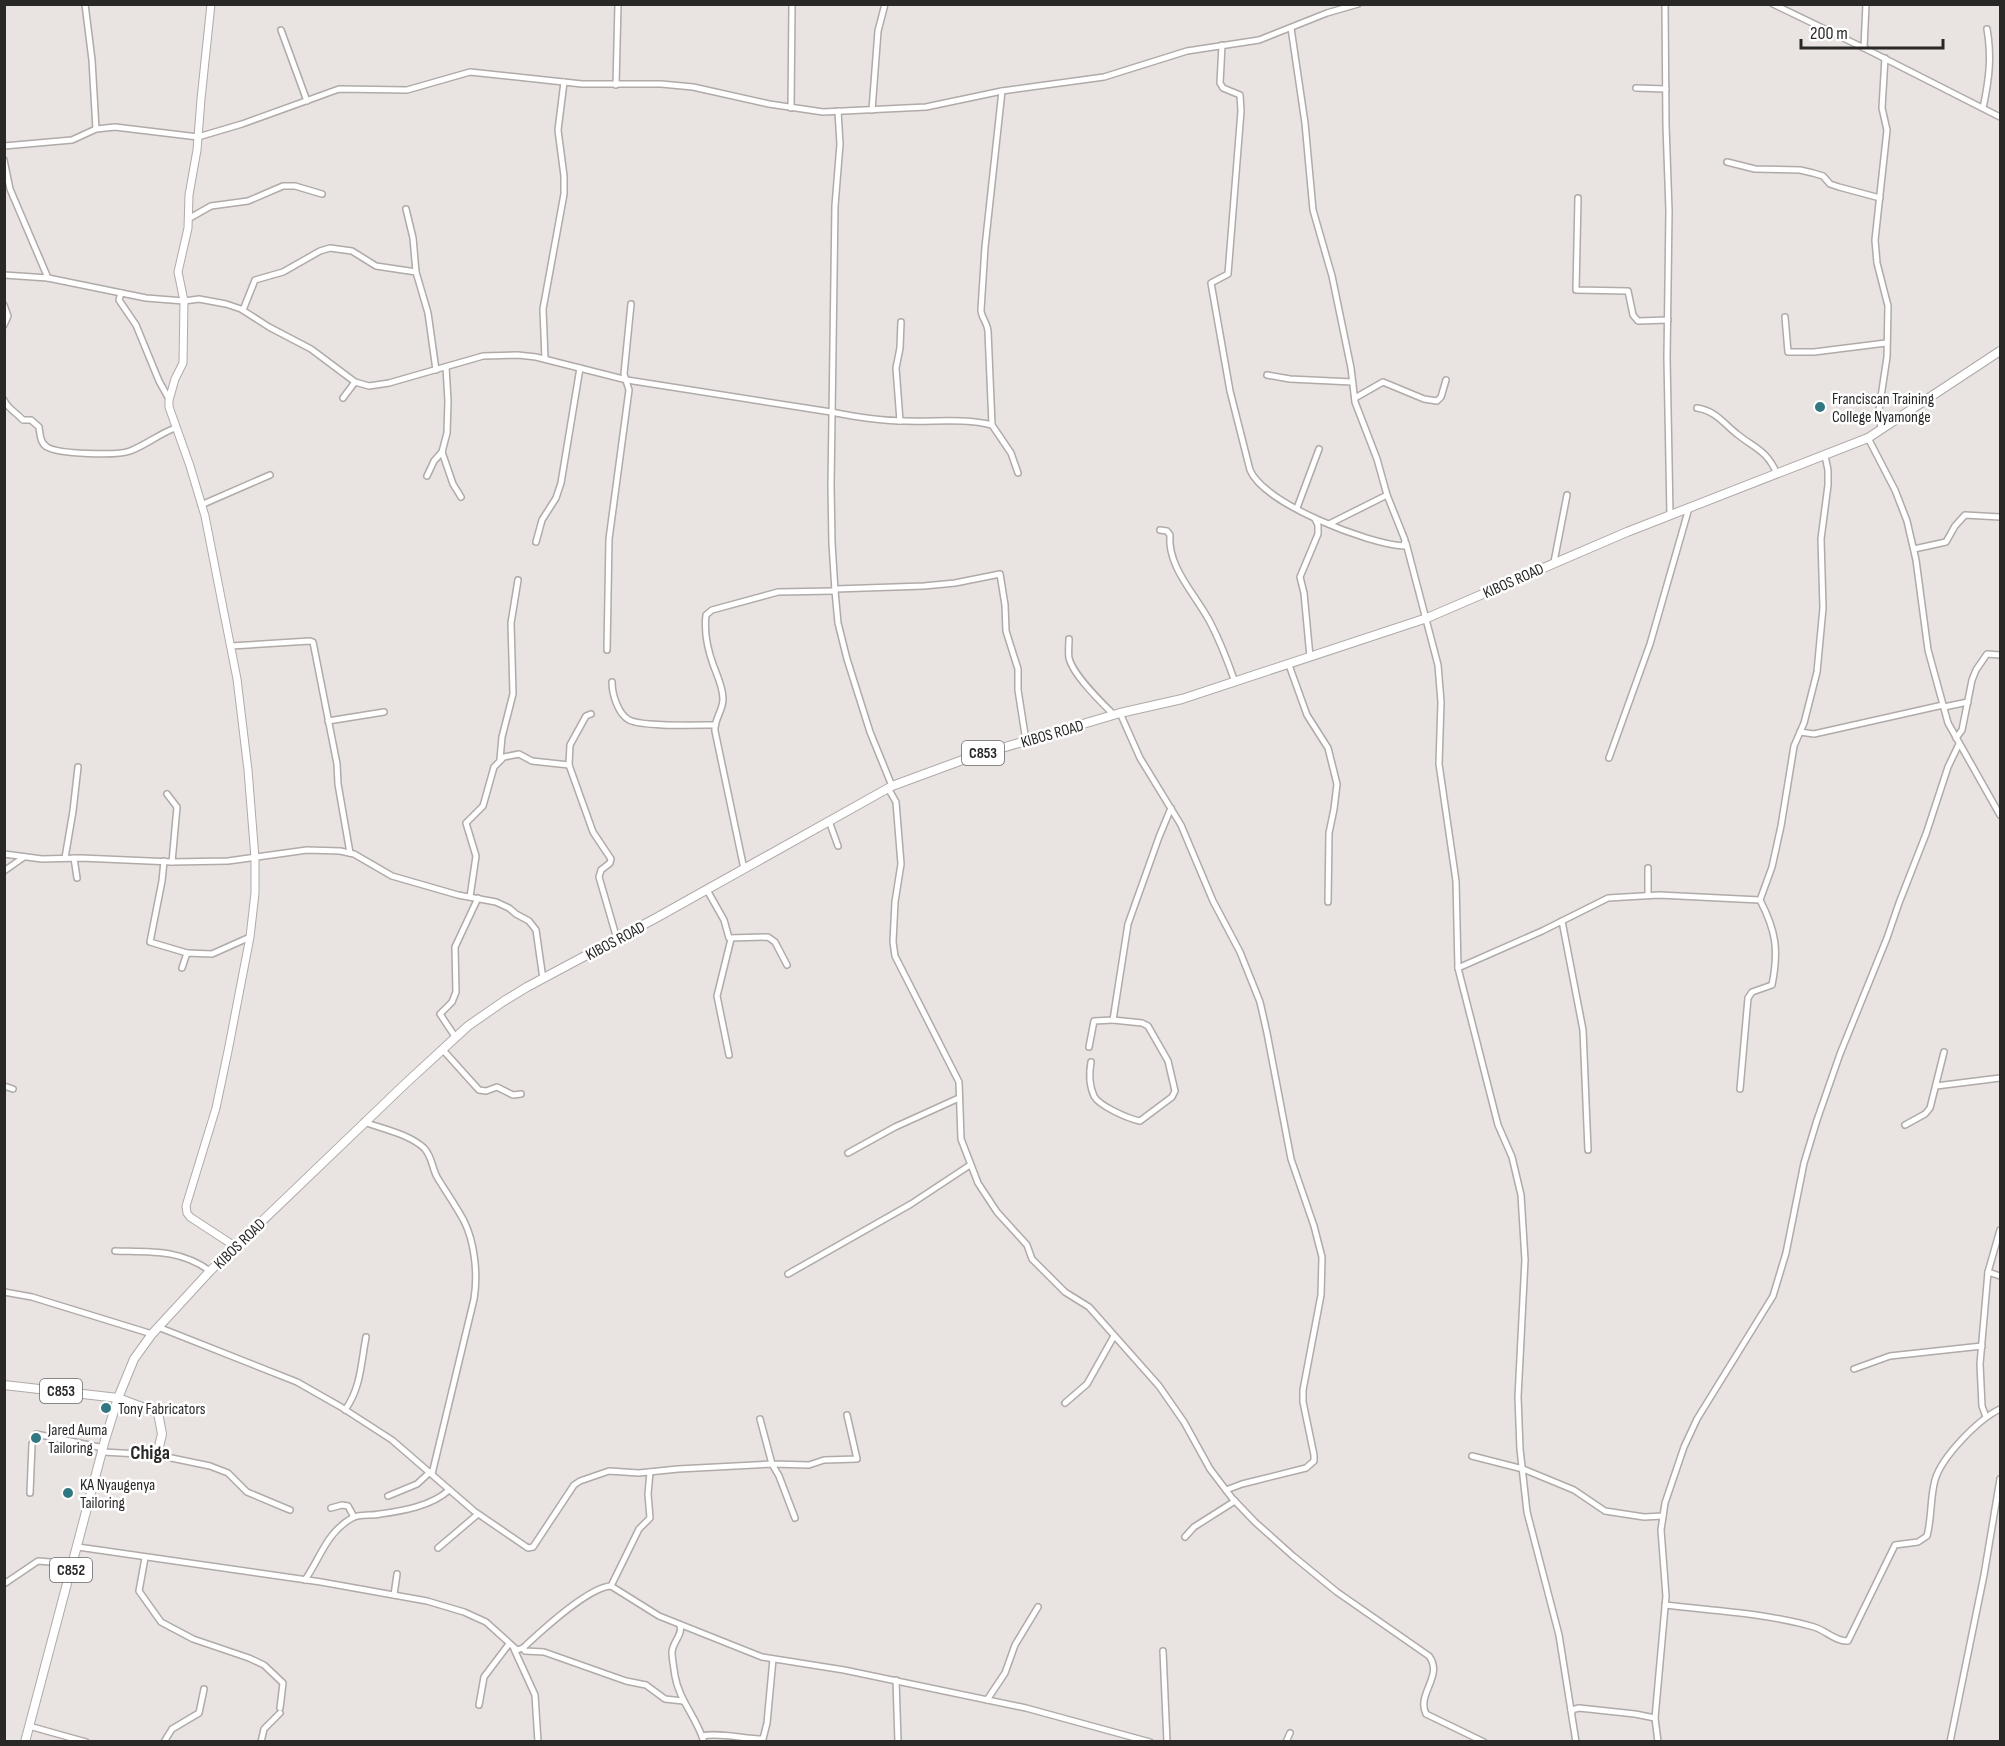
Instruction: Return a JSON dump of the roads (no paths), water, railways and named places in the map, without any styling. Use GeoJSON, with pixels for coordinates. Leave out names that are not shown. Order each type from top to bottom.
{"type":"FeatureCollection","features":[{"type":"Feature","properties":{"kind":"main road","name":"KIBOS ROAD"},"geometry":{"type":"LineString","coordinates":[[118,1398],[130,1365],[152,1334],[210,1271],[442,1050],[486,1013],[543,979],[890,787],[968,758],[1117,714],[1182,699],[1427,618],[1554,562],[1868,438],[2001,351]]}},
{"type":"Feature","properties":{"kind":"main road","name":"C853"},"geometry":{"type":"LineString","coordinates":[[4,1385],[118,1398]]}},
{"type":"Feature","properties":{"kind":"main road","name":"C852"},"geometry":{"type":"LineString","coordinates":[[25,1742],[118,1398]]}},
{"type":"Feature","properties":{"kind":"main road"},"geometry":{"type":"LineString","coordinates":[[118,1398],[158,1413],[162,1434],[157,1455]]}},
{"type":"Feature","properties":{"kind":"street"},"geometry":{"type":"LineString","coordinates":[[85,4],[92,60],[96,129]]}},
{"type":"Feature","properties":{"kind":"street"},"geometry":{"type":"LineString","coordinates":[[169,400],[183,363],[184,301],[178,272],[188,219],[212,4]]}},
{"type":"Feature","properties":{"kind":"street"},"geometry":{"type":"LineString","coordinates":[[616,85],[618,4]]}},
{"type":"Feature","properties":{"kind":"street"},"geometry":{"type":"LineString","coordinates":[[791,108],[792,4]]}},
{"type":"Feature","properties":{"kind":"street"},"geometry":{"type":"LineString","coordinates":[[872,110],[878,31],[885,4]]}},
{"type":"Feature","properties":{"kind":"street"},"geometry":{"type":"LineString","coordinates":[[4,146],[72,140],[96,129],[122,128],[198,137],[339,89],[407,90],[470,72],[564,82],[693,87],[791,108],[823,112],[940,105],[1002,91],[1093,80],[1187,51],[1260,40],[1321,15],[1358,4]]}},
{"type":"Feature","properties":{"kind":"street"},"geometry":{"type":"LineString","coordinates":[[1665,4],[1669,210],[1670,515]]}},
{"type":"Feature","properties":{"kind":"street"},"geometry":{"type":"LineString","coordinates":[[1773,4],[2001,117]]}},
{"type":"Feature","properties":{"kind":"street"},"geometry":{"type":"LineString","coordinates":[[1864,48],[1866,4]]}},
{"type":"Feature","properties":{"kind":"street"},"geometry":{"type":"LineString","coordinates":[[1291,28],[1305,123],[1313,210],[1332,276],[1355,398],[1387,495],[1406,543],[1427,618],[1441,684],[1439,764],[1456,881],[1458,968],[1498,1125],[1512,1157],[1521,1195],[1525,1260],[1518,1405],[1527,1512],[1559,1635],[1576,1742]]}},
{"type":"Feature","properties":{"kind":"street"},"geometry":{"type":"LineString","coordinates":[[1983,108],[1990,74],[1991,50],[1987,28]]}},
{"type":"Feature","properties":{"kind":"street"},"geometry":{"type":"LineString","coordinates":[[281,30],[307,101]]}},
{"type":"Feature","properties":{"kind":"street"},"geometry":{"type":"LineString","coordinates":[[1222,45],[1220,82],[1223,88],[1240,94],[1241,111],[1228,274],[1211,283],[1230,391],[1250,470],[1255,478],[1279,499],[1315,519],[1365,537],[1399,546],[1404,546],[1406,543]]}},
{"type":"Feature","properties":{"kind":"street"},"geometry":{"type":"LineString","coordinates":[[1881,430],[1879,410],[1887,357],[1888,306],[1875,253],[1887,130],[1882,108],[1885,58]]}},
{"type":"Feature","properties":{"kind":"street"},"geometry":{"type":"LineString","coordinates":[[545,359],[543,309],[564,194],[558,130],[564,82]]}},
{"type":"Feature","properties":{"kind":"street"},"geometry":{"type":"LineString","coordinates":[[1636,88],[1666,89]]}},
{"type":"Feature","properties":{"kind":"street"},"geometry":{"type":"LineString","coordinates":[[1002,91],[981,315],[986,321],[988,331],[992,425],[1011,453],[1018,473]]}},
{"type":"Feature","properties":{"kind":"street"},"geometry":{"type":"LineString","coordinates":[[838,111],[840,144],[835,206],[831,412],[832,543],[838,623],[870,732],[896,802],[901,864],[895,896],[893,942],[895,956],[959,1082],[962,1139],[970,1165],[983,1192],[997,1212],[1027,1245],[1035,1263],[1065,1292],[1089,1307],[1160,1386],[1210,1468],[1235,1501],[1293,1556],[1337,1592],[1428,1656],[1432,1661],[1434,1671],[1423,1704],[1424,1711],[1429,1716],[1484,1742]]}},
{"type":"Feature","properties":{"kind":"street"},"geometry":{"type":"LineString","coordinates":[[4,160],[10,189],[48,278]]}},
{"type":"Feature","properties":{"kind":"street"},"geometry":{"type":"LineString","coordinates":[[1727,162],[1755,169],[1814,173],[1822,176],[1830,184],[1880,198]]}},
{"type":"Feature","properties":{"kind":"street"},"geometry":{"type":"LineString","coordinates":[[188,219],[211,206],[248,201],[283,186],[295,186],[322,194]]}},
{"type":"Feature","properties":{"kind":"street"},"geometry":{"type":"LineString","coordinates":[[1578,198],[1576,290],[1628,291],[1634,315],[1638,321],[1668,320]]}},
{"type":"Feature","properties":{"kind":"street"},"geometry":{"type":"LineString","coordinates":[[406,209],[413,238],[416,273],[426,304],[436,370]]}},
{"type":"Feature","properties":{"kind":"street"},"geometry":{"type":"LineString","coordinates":[[243,310],[255,280],[296,266],[324,249],[352,251],[376,266],[416,273]]}},
{"type":"Feature","properties":{"kind":"street"},"geometry":{"type":"LineString","coordinates":[[4,275],[48,278],[121,293],[184,301],[199,299],[226,304],[243,310],[326,358],[355,382],[373,386],[446,368],[483,356],[518,355],[545,359],[627,380],[856,417],[900,421],[969,421],[992,425]]}},
{"type":"Feature","properties":{"kind":"street"},"geometry":{"type":"LineString","coordinates":[[121,293],[119,300],[136,325],[169,400],[170,413],[190,466],[201,506],[237,679],[248,770],[255,858],[255,893],[250,937],[216,1108],[186,1206],[190,1217],[236,1247]]}},
{"type":"Feature","properties":{"kind":"street"},"geometry":{"type":"LineString","coordinates":[[607,650],[609,539],[629,390],[624,374],[631,304]]}},
{"type":"Feature","properties":{"kind":"street"},"geometry":{"type":"LineString","coordinates":[[4,305],[8,316],[4,325]]}},
{"type":"Feature","properties":{"kind":"street"},"geometry":{"type":"LineString","coordinates":[[1785,318],[1788,352],[1814,352],[1886,343]]}},
{"type":"Feature","properties":{"kind":"street"},"geometry":{"type":"LineString","coordinates":[[900,421],[896,368],[901,341],[901,322]]}},
{"type":"Feature","properties":{"kind":"street"},"geometry":{"type":"LineString","coordinates":[[446,368],[448,419],[442,452],[453,484],[461,497]]}},
{"type":"Feature","properties":{"kind":"street"},"geometry":{"type":"LineString","coordinates":[[536,542],[542,520],[556,498],[561,483],[580,368]]}},
{"type":"Feature","properties":{"kind":"street"},"geometry":{"type":"LineString","coordinates":[[1267,375],[1290,379],[1352,382]]}},
{"type":"Feature","properties":{"kind":"street"},"geometry":{"type":"LineString","coordinates":[[1355,398],[1383,382],[1424,399],[1437,401],[1441,397],[1446,380]]}},
{"type":"Feature","properties":{"kind":"street"},"geometry":{"type":"LineString","coordinates":[[343,398],[355,382]]}},
{"type":"Feature","properties":{"kind":"street"},"geometry":{"type":"LineString","coordinates":[[4,400],[8,407],[24,420],[30,420],[39,426],[42,442],[53,449],[119,454],[129,452],[175,428]]}},
{"type":"Feature","properties":{"kind":"street"},"geometry":{"type":"LineString","coordinates":[[1697,408],[1712,412],[1740,436],[1758,447],[1772,463],[1777,474]]}},
{"type":"Feature","properties":{"kind":"street"},"geometry":{"type":"LineString","coordinates":[[1868,438],[1903,508],[1914,549],[1928,650],[1948,723],[1999,807],[2001,815]]}},
{"type":"Feature","properties":{"kind":"street"},"geometry":{"type":"LineString","coordinates":[[1297,508],[1319,449]]}},
{"type":"Feature","properties":{"kind":"street"},"geometry":{"type":"LineString","coordinates":[[427,476],[434,461],[442,452]]}},
{"type":"Feature","properties":{"kind":"street"},"geometry":{"type":"LineString","coordinates":[[1740,1089],[1748,998],[1752,992],[1769,987],[1772,983],[1775,936],[1760,900],[1772,867],[1785,807],[1792,755],[1817,672],[1822,619],[1821,539],[1828,485],[1825,456]]}},
{"type":"Feature","properties":{"kind":"street"},"geometry":{"type":"LineString","coordinates":[[201,506],[270,475]]}},
{"type":"Feature","properties":{"kind":"street"},"geometry":{"type":"LineString","coordinates":[[1329,524],[1387,495]]}},
{"type":"Feature","properties":{"kind":"street"},"geometry":{"type":"LineString","coordinates":[[1554,562],[1567,495]]}},
{"type":"Feature","properties":{"kind":"street"},"geometry":{"type":"LineString","coordinates":[[1609,758],[1650,644],[1689,508]]}},
{"type":"Feature","properties":{"kind":"street"},"geometry":{"type":"LineString","coordinates":[[1914,549],[1946,542],[1954,526],[1965,515],[2001,517]]}},
{"type":"Feature","properties":{"kind":"street"},"geometry":{"type":"LineString","coordinates":[[1310,657],[1304,593],[1300,577],[1318,534],[1315,519]]}},
{"type":"Feature","properties":{"kind":"street"},"geometry":{"type":"LineString","coordinates":[[1160,530],[1165,530],[1170,535],[1169,544],[1178,569],[1211,624],[1235,682]]}},
{"type":"Feature","properties":{"kind":"street"},"geometry":{"type":"LineString","coordinates":[[744,869],[715,725],[723,698],[720,682],[708,650],[706,625],[708,612],[712,610],[778,592],[924,586],[955,583],[1000,574],[1006,631],[1018,669],[1018,690],[1026,741]]}},
{"type":"Feature","properties":{"kind":"street"},"geometry":{"type":"LineString","coordinates":[[470,897],[476,856],[466,823],[483,806],[491,776],[500,759],[502,737],[513,694],[511,623],[518,580]]}},
{"type":"Feature","properties":{"kind":"street"},"geometry":{"type":"LineString","coordinates":[[1069,639],[1069,658],[1072,664],[1083,680],[1117,714],[1140,759],[1171,808],[1213,900],[1240,952],[1260,1002],[1291,1159],[1322,1257],[1321,1295],[1303,1390],[1303,1402],[1314,1461],[1306,1468],[1226,1490]]}},
{"type":"Feature","properties":{"kind":"street"},"geometry":{"type":"LineString","coordinates":[[231,646],[311,641],[328,721],[350,853]]}},
{"type":"Feature","properties":{"kind":"street"},"geometry":{"type":"LineString","coordinates":[[1658,1742],[1655,1718],[1665,1605],[1666,1578],[1661,1530],[1665,1503],[1679,1459],[1697,1419],[1773,1296],[1786,1253],[1804,1163],[1817,1120],[1840,1054],[1926,834],[1962,730],[1972,680],[1984,656],[1987,654],[2001,655]]}},
{"type":"Feature","properties":{"kind":"street"},"geometry":{"type":"LineString","coordinates":[[1289,665],[1307,715],[1328,748],[1337,784],[1329,833],[1328,902]]}},
{"type":"Feature","properties":{"kind":"street"},"geometry":{"type":"LineString","coordinates":[[612,682],[615,699],[626,717],[631,720],[644,723],[715,725]]}},
{"type":"Feature","properties":{"kind":"street"},"geometry":{"type":"LineString","coordinates":[[1800,732],[1814,734],[1968,702]]}},
{"type":"Feature","properties":{"kind":"street"},"geometry":{"type":"LineString","coordinates":[[328,721],[384,712]]}},
{"type":"Feature","properties":{"kind":"street"},"geometry":{"type":"LineString","coordinates":[[591,714],[586,716],[571,742],[569,765],[593,832],[611,859],[610,863],[599,873],[599,877],[617,939]]}},
{"type":"Feature","properties":{"kind":"street"},"geometry":{"type":"LineString","coordinates":[[500,759],[519,754],[532,761],[569,765]]}},
{"type":"Feature","properties":{"kind":"street"},"geometry":{"type":"LineString","coordinates":[[64,858],[78,767]]}},
{"type":"Feature","properties":{"kind":"street"},"geometry":{"type":"LineString","coordinates":[[167,794],[177,807],[172,862]]}},
{"type":"Feature","properties":{"kind":"street"},"geometry":{"type":"LineString","coordinates":[[1113,1020],[1128,924],[1171,808]]}},
{"type":"Feature","properties":{"kind":"street"},"geometry":{"type":"LineString","coordinates":[[829,820],[838,846]]}},
{"type":"Feature","properties":{"kind":"street"},"geometry":{"type":"LineString","coordinates":[[4,854],[24,857],[172,862],[228,861],[307,850],[350,853],[392,876],[495,902],[509,908],[534,925],[543,979]]}},
{"type":"Feature","properties":{"kind":"street"},"geometry":{"type":"LineString","coordinates":[[4,871],[24,857]]}},
{"type":"Feature","properties":{"kind":"street"},"geometry":{"type":"LineString","coordinates":[[74,858],[77,878]]}},
{"type":"Feature","properties":{"kind":"street"},"geometry":{"type":"LineString","coordinates":[[164,861],[150,942],[187,953],[212,954],[250,937]]}},
{"type":"Feature","properties":{"kind":"street"},"geometry":{"type":"LineString","coordinates":[[1648,867],[1648,895]]}},
{"type":"Feature","properties":{"kind":"street"},"geometry":{"type":"LineString","coordinates":[[707,890],[724,920],[727,935],[731,939],[768,937],[775,942],[787,965]]}},
{"type":"Feature","properties":{"kind":"street"},"geometry":{"type":"LineString","coordinates":[[1458,968],[1562,921],[1603,899],[1648,895],[1697,895],[1760,900]]}},
{"type":"Feature","properties":{"kind":"street"},"geometry":{"type":"LineString","coordinates":[[456,1038],[440,1014],[452,1002],[456,992],[455,947],[478,898]]}},
{"type":"Feature","properties":{"kind":"street"},"geometry":{"type":"LineString","coordinates":[[1562,921],[1583,1033],[1588,1150]]}},
{"type":"Feature","properties":{"kind":"street"},"geometry":{"type":"LineString","coordinates":[[729,1055],[717,996],[731,939]]}},
{"type":"Feature","properties":{"kind":"street"},"geometry":{"type":"LineString","coordinates":[[182,968],[187,953]]}},
{"type":"Feature","properties":{"kind":"street"},"geometry":{"type":"LineString","coordinates":[[1089,1047],[1094,1021],[1113,1020],[1142,1023],[1148,1026],[1168,1061],[1175,1091],[1172,1097],[1140,1121],[1132,1120],[1094,1098],[1088,1074],[1091,1062]]}},
{"type":"Feature","properties":{"kind":"street"},"geometry":{"type":"LineString","coordinates":[[442,1050],[479,1090],[486,1091],[497,1086],[513,1095],[521,1094]]}},
{"type":"Feature","properties":{"kind":"street"},"geometry":{"type":"LineString","coordinates":[[1905,1125],[1927,1112],[1944,1052]]}},
{"type":"Feature","properties":{"kind":"street"},"geometry":{"type":"LineString","coordinates":[[1936,1086],[2001,1078]]}},
{"type":"Feature","properties":{"kind":"street"},"geometry":{"type":"LineString","coordinates":[[4,1086],[13,1089]]}},
{"type":"Feature","properties":{"kind":"street"},"geometry":{"type":"LineString","coordinates":[[848,1153],[895,1127],[959,1098]]}},
{"type":"Feature","properties":{"kind":"street"},"geometry":{"type":"LineString","coordinates":[[364,1122],[407,1138],[425,1149],[435,1173],[464,1221],[471,1243],[475,1291],[431,1473],[417,1484],[388,1496]]}},
{"type":"Feature","properties":{"kind":"street"},"geometry":{"type":"LineString","coordinates":[[788,1274],[903,1208],[970,1165]]}},
{"type":"Feature","properties":{"kind":"street"},"geometry":{"type":"LineString","coordinates":[[1986,1417],[1981,1399],[1980,1364],[1988,1272],[2001,1230]]}},
{"type":"Feature","properties":{"kind":"street"},"geometry":{"type":"LineString","coordinates":[[115,1251],[180,1255],[195,1260],[210,1271]]}},
{"type":"Feature","properties":{"kind":"street"},"geometry":{"type":"LineString","coordinates":[[1988,1272],[2001,1276]]}},
{"type":"Feature","properties":{"kind":"street"},"geometry":{"type":"LineString","coordinates":[[4,1292],[32,1297],[152,1334]]}},
{"type":"Feature","properties":{"kind":"street"},"geometry":{"type":"LineString","coordinates":[[158,1327],[297,1382],[345,1410],[392,1440],[478,1514],[531,1548],[576,1482],[609,1472],[650,1472],[668,1469],[772,1464],[809,1465],[825,1460],[857,1459],[847,1415]]}},
{"type":"Feature","properties":{"kind":"street"},"geometry":{"type":"LineString","coordinates":[[1065,1403],[1087,1384],[1114,1336]]}},
{"type":"Feature","properties":{"kind":"street"},"geometry":{"type":"LineString","coordinates":[[345,1410],[354,1398],[358,1386],[366,1337]]}},
{"type":"Feature","properties":{"kind":"street"},"geometry":{"type":"LineString","coordinates":[[1854,1369],[1890,1356],[1982,1346]]}},
{"type":"Feature","properties":{"kind":"street"},"geometry":{"type":"LineString","coordinates":[[1665,1605],[1788,1621],[1817,1628],[1842,1641],[1848,1641],[1895,1545],[1918,1542],[1928,1536],[1934,1483],[1946,1459],[1986,1417],[2001,1409]]}},
{"type":"Feature","properties":{"kind":"street"},"geometry":{"type":"LineString","coordinates":[[760,1419],[772,1464],[795,1518]]}},
{"type":"Feature","properties":{"kind":"street"},"geometry":{"type":"LineString","coordinates":[[30,1493],[32,1444],[36,1434],[99,1447],[102,1451],[157,1455],[222,1470],[247,1492],[290,1510]]}},
{"type":"Feature","properties":{"kind":"street"},"geometry":{"type":"LineString","coordinates":[[1472,1456],[1523,1469],[1574,1490],[1605,1511],[1644,1517],[1663,1516]]}},
{"type":"Feature","properties":{"kind":"street"},"geometry":{"type":"LineString","coordinates":[[611,1586],[639,1529],[650,1518],[648,1494],[650,1472]]}},
{"type":"Feature","properties":{"kind":"street"},"geometry":{"type":"LineString","coordinates":[[1950,1742],[2001,1479]]}},
{"type":"Feature","properties":{"kind":"street"},"geometry":{"type":"LineString","coordinates":[[305,1580],[317,1564],[329,1537],[354,1517],[421,1505],[449,1490]]}},
{"type":"Feature","properties":{"kind":"street"},"geometry":{"type":"LineString","coordinates":[[1185,1536],[1194,1527],[1235,1501]]}},
{"type":"Feature","properties":{"kind":"street"},"geometry":{"type":"LineString","coordinates":[[331,1508],[348,1506],[354,1517]]}},
{"type":"Feature","properties":{"kind":"street"},"geometry":{"type":"LineString","coordinates":[[438,1548],[478,1514]]}},
{"type":"Feature","properties":{"kind":"street"},"geometry":{"type":"LineString","coordinates":[[78,1547],[305,1580],[427,1601],[464,1612],[494,1627],[514,1649],[535,1695],[538,1742]]}},
{"type":"Feature","properties":{"kind":"street"},"geometry":{"type":"LineString","coordinates":[[145,1558],[139,1591],[161,1622],[193,1639],[264,1665],[283,1683],[280,1710],[264,1729],[261,1742]]}},
{"type":"Feature","properties":{"kind":"street"},"geometry":{"type":"LineString","coordinates":[[4,1584],[39,1561],[73,1564]]}},
{"type":"Feature","properties":{"kind":"street"},"geometry":{"type":"LineString","coordinates":[[394,1595],[397,1574]]}},
{"type":"Feature","properties":{"kind":"street"},"geometry":{"type":"LineString","coordinates":[[514,1649],[523,1648],[552,1622],[604,1587],[611,1586],[659,1616],[773,1659],[844,1670],[987,1700],[1063,1717],[1150,1742]]}},
{"type":"Feature","properties":{"kind":"street"},"geometry":{"type":"LineString","coordinates":[[987,1700],[1005,1673],[1015,1645],[1038,1607]]}},
{"type":"Feature","properties":{"kind":"street"},"geometry":{"type":"LineString","coordinates":[[680,1625],[681,1632],[674,1643],[672,1653],[676,1679],[683,1701],[703,1738],[710,1734],[763,1739],[767,1723],[773,1659]]}},
{"type":"Feature","properties":{"kind":"street"},"geometry":{"type":"LineString","coordinates":[[479,1705],[484,1677],[509,1644]]}},
{"type":"Feature","properties":{"kind":"street"},"geometry":{"type":"LineString","coordinates":[[523,1648],[525,1651],[544,1653],[626,1681],[640,1683],[653,1689],[665,1699],[683,1701]]}},
{"type":"Feature","properties":{"kind":"street"},"geometry":{"type":"LineString","coordinates":[[1163,1651],[1167,1742]]}},
{"type":"Feature","properties":{"kind":"street"},"geometry":{"type":"LineString","coordinates":[[896,1680],[898,1742]]}},
{"type":"Feature","properties":{"kind":"street"},"geometry":{"type":"LineString","coordinates":[[164,1742],[172,1729],[199,1713],[204,1689]]}},
{"type":"Feature","properties":{"kind":"street"},"geometry":{"type":"LineString","coordinates":[[1572,1712],[1571,1710],[1579,1708],[1655,1718]]}},
{"type":"Feature","properties":{"kind":"street"},"geometry":{"type":"LineString","coordinates":[[29,1726],[86,1742]]}},
{"type":"Feature","properties":{"kind":"street"},"geometry":{"type":"LineString","coordinates":[[1118,1742],[1120,1733]]}},
{"type":"Feature","properties":{"kind":"street"},"geometry":{"type":"LineString","coordinates":[[1286,1742],[1290,1733]]}},
{"type":"Feature","properties":{"kind":"place","name":"Franciscan Training College Nyamonge"},"geometry":{"type":"Point","coordinates":[1820,407]}},
{"type":"Feature","properties":{"kind":"place","name":"Tony Fabricators"},"geometry":{"type":"Point","coordinates":[106,1408]}},
{"type":"Feature","properties":{"kind":"place","name":"Jared Auma Tailoring"},"geometry":{"type":"Point","coordinates":[36,1438]}},
{"type":"Feature","properties":{"kind":"place","name":"KA Nyaugenya Tailoring"},"geometry":{"type":"Point","coordinates":[68,1493]}},
{"type":"Feature","properties":{"kind":"district","name":"Chiga"},"geometry":{"type":"Point","coordinates":[150,1452]}}]}
